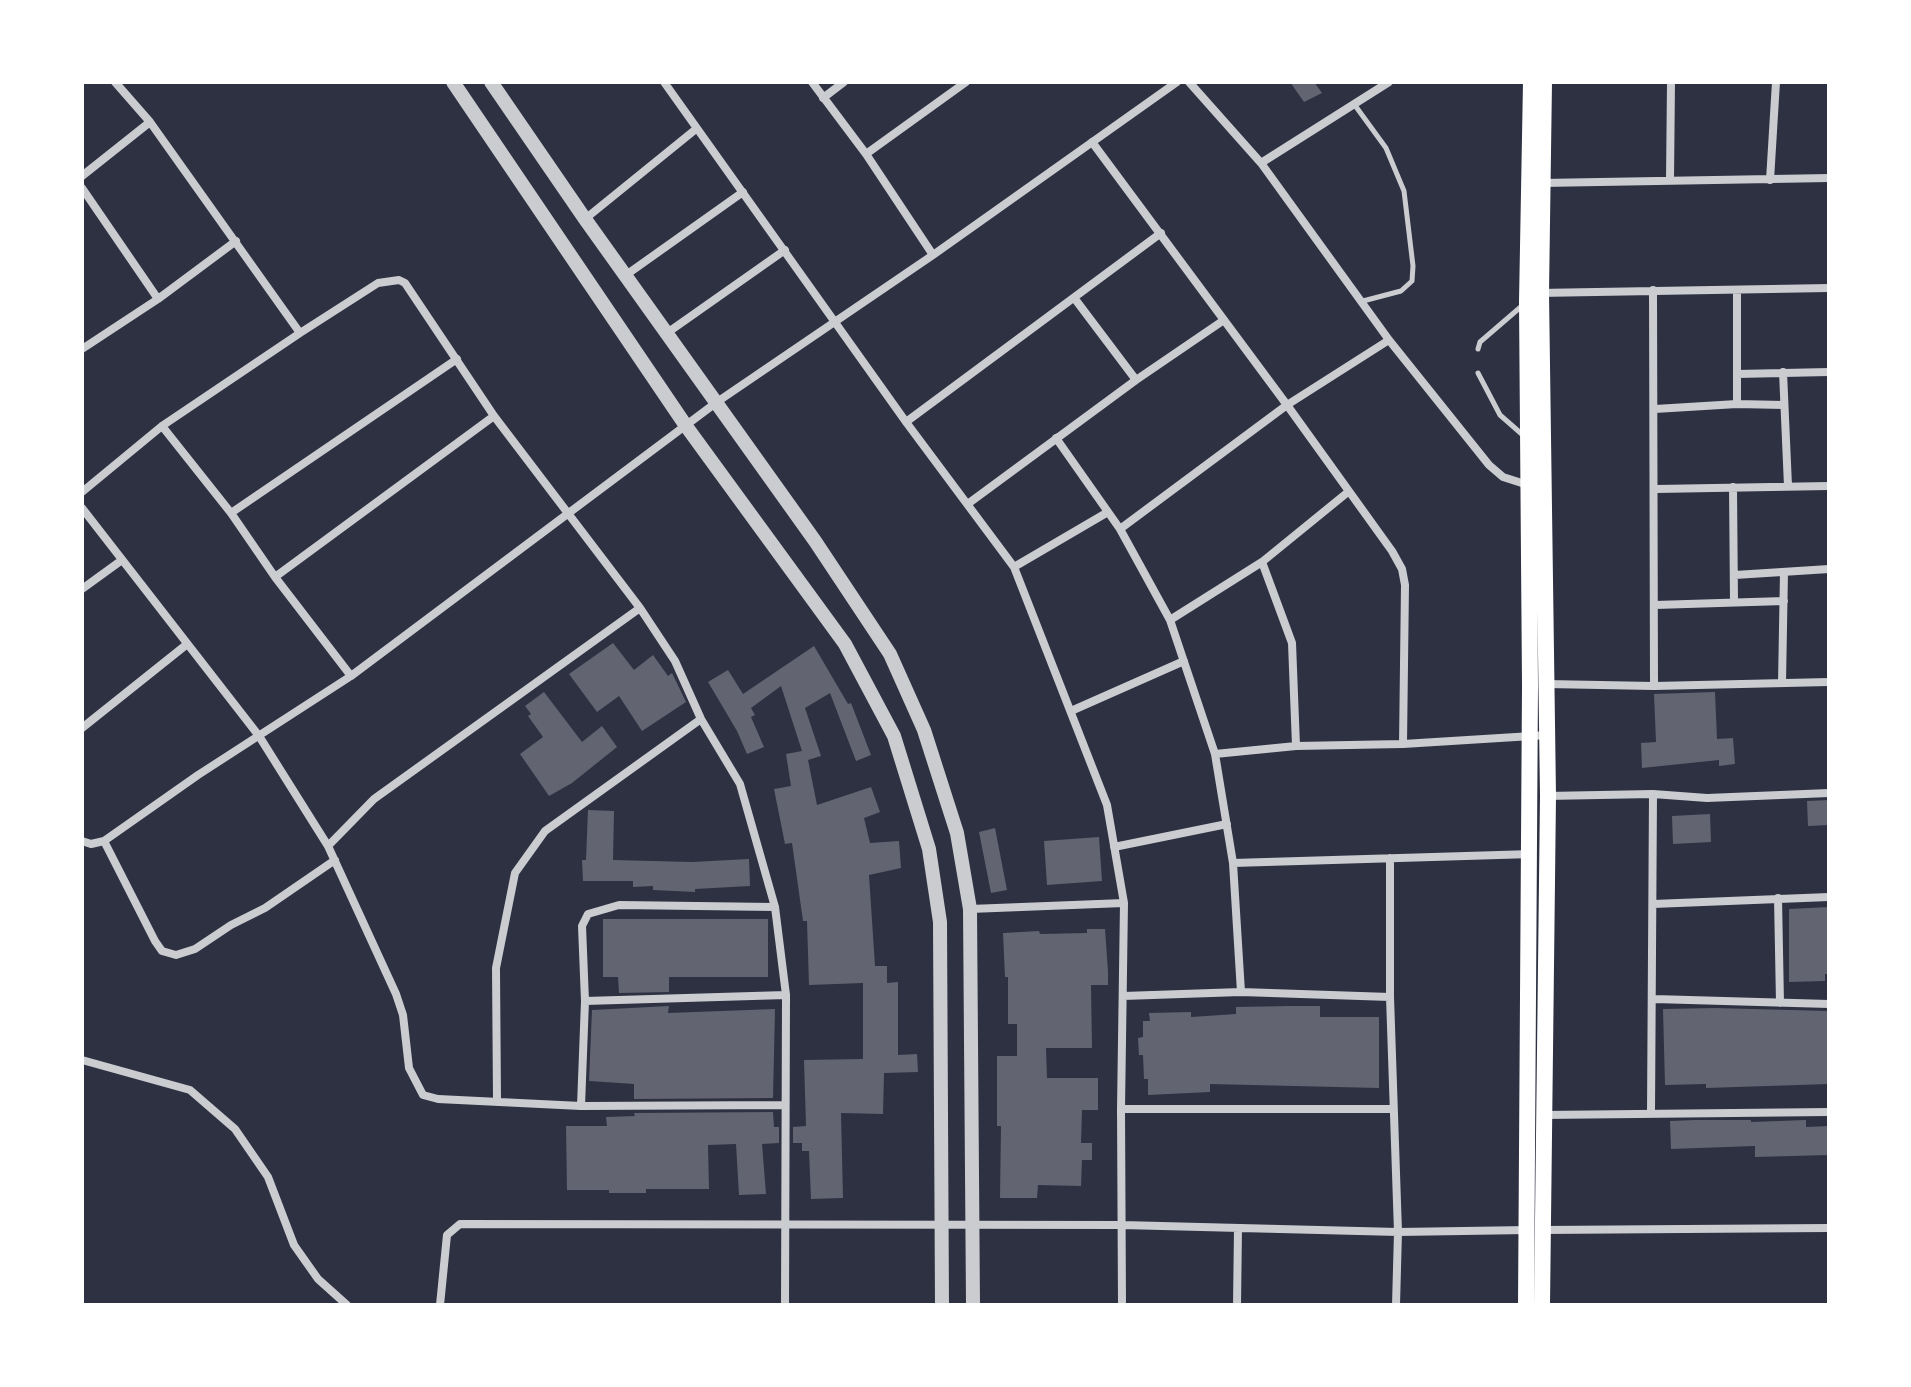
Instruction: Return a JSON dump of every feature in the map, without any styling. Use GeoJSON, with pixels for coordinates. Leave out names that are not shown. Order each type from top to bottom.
{"type":"FeatureCollection","features":[{"type":"Feature","properties":{"kind":"main road"},"geometry":{"type":"LineString","coordinates":[[1531,82],[1537,183]]}},
{"type":"Feature","properties":{"kind":"main road"},"geometry":{"type":"LineString","coordinates":[[1538,486],[1529,441],[1532,296],[1544,82]]}},
{"type":"Feature","properties":{"kind":"main road"},"geometry":{"type":"LineString","coordinates":[[1532,296],[1538,486],[1539,685],[1548,735],[1548,796],[1538,853]]}},
{"type":"Feature","properties":{"kind":"main road"},"geometry":{"type":"LineString","coordinates":[[1539,685],[1530,735],[1529,796],[1538,853],[1535,1230],[1542,1305]]}},
{"type":"Feature","properties":{"kind":"main road"},"geometry":{"type":"LineString","coordinates":[[1526,1305],[1535,1230]]}},
{"type":"Feature","properties":{"kind":"street"},"geometry":{"type":"LineString","coordinates":[[115,82],[150,122],[300,333]]}},
{"type":"Feature","properties":{"kind":"street"},"geometry":{"type":"LineString","coordinates":[[453,82],[686,426],[845,644],[894,736],[929,849],[940,922],[942,1305]]}},
{"type":"Feature","properties":{"kind":"street"},"geometry":{"type":"LineString","coordinates":[[491,82],[815,541],[890,654],[924,730],[957,833],[970,909],[973,1305]]}},
{"type":"Feature","properties":{"kind":"street"},"geometry":{"type":"LineString","coordinates":[[664,82],[906,422],[1014,567],[1107,805],[1124,903],[1122,1305]]}},
{"type":"Feature","properties":{"kind":"street"},"geometry":{"type":"LineString","coordinates":[[812,82],[866,154],[933,255]]}},
{"type":"Feature","properties":{"kind":"street"},"geometry":{"type":"LineString","coordinates":[[823,98],[844,82]]}},
{"type":"Feature","properties":{"kind":"street"},"geometry":{"type":"LineString","coordinates":[[866,154],[966,82]]}},
{"type":"Feature","properties":{"kind":"street"},"geometry":{"type":"LineString","coordinates":[[82,841],[91,844],[104,841],[351,676],[717,402],[933,255],[1177,82]]}},
{"type":"Feature","properties":{"kind":"street"},"geometry":{"type":"LineString","coordinates":[[1189,82],[1261,163],[1389,340],[1489,465],[1503,477],[1538,486]]}},
{"type":"Feature","properties":{"kind":"street"},"geometry":{"type":"LineString","coordinates":[[1261,163],[1389,82]]}},
{"type":"Feature","properties":{"kind":"street"},"geometry":{"type":"LineString","coordinates":[[1670,180],[1671,82]]}},
{"type":"Feature","properties":{"kind":"street"},"geometry":{"type":"LineString","coordinates":[[1770,180],[1776,82]]}},
{"type":"Feature","properties":{"kind":"street"},"geometry":{"type":"LineString","coordinates":[[82,176],[150,122]]}},
{"type":"Feature","properties":{"kind":"street"},"geometry":{"type":"LineString","coordinates":[[585,219],[696,129]]}},
{"type":"Feature","properties":{"kind":"street"},"geometry":{"type":"LineString","coordinates":[[1092,142],[1287,405],[1402,569],[1405,585],[1403,744]]}},
{"type":"Feature","properties":{"kind":"street"},"geometry":{"type":"LineString","coordinates":[[1537,183],[1829,178]]}},
{"type":"Feature","properties":{"kind":"street"},"geometry":{"type":"LineString","coordinates":[[82,188],[158,299]]}},
{"type":"Feature","properties":{"kind":"street"},"geometry":{"type":"LineString","coordinates":[[626,275],[743,192]]}},
{"type":"Feature","properties":{"kind":"street"},"geometry":{"type":"LineString","coordinates":[[906,422],[1161,233]]}},
{"type":"Feature","properties":{"kind":"street"},"geometry":{"type":"LineString","coordinates":[[83,345],[158,299],[236,241]]}},
{"type":"Feature","properties":{"kind":"street"},"geometry":{"type":"LineString","coordinates":[[667,333],[785,250]]}},
{"type":"Feature","properties":{"kind":"street"},"geometry":{"type":"LineString","coordinates":[[82,492],[162,426],[300,333],[378,283],[399,280],[405,283],[494,416],[640,608],[675,661],[701,719],[740,784],[775,907],[786,995],[785,1305]]}},
{"type":"Feature","properties":{"kind":"street"},"geometry":{"type":"LineString","coordinates":[[1532,296],[1653,290],[1829,288]]}},
{"type":"Feature","properties":{"kind":"street"},"geometry":{"type":"LineString","coordinates":[[1653,290],[1656,489],[1654,686]]}},
{"type":"Feature","properties":{"kind":"street"},"geometry":{"type":"LineString","coordinates":[[1737,290],[1737,404]]}},
{"type":"Feature","properties":{"kind":"street"},"geometry":{"type":"LineString","coordinates":[[1075,299],[1136,380]]}},
{"type":"Feature","properties":{"kind":"street"},"geometry":{"type":"LineString","coordinates":[[969,503],[1136,380],[1224,320]]}},
{"type":"Feature","properties":{"kind":"street"},"geometry":{"type":"LineString","coordinates":[[1120,529],[1287,405],[1389,340]]}},
{"type":"Feature","properties":{"kind":"street"},"geometry":{"type":"LineString","coordinates":[[231,513],[457,359]]}},
{"type":"Feature","properties":{"kind":"street"},"geometry":{"type":"LineString","coordinates":[[1783,372],[1788,486]]}},
{"type":"Feature","properties":{"kind":"street"},"geometry":{"type":"LineString","coordinates":[[1737,374],[1829,372]]}},
{"type":"Feature","properties":{"kind":"street"},"geometry":{"type":"LineString","coordinates":[[1655,409],[1737,404],[1784,405]]}},
{"type":"Feature","properties":{"kind":"street"},"geometry":{"type":"LineString","coordinates":[[275,577],[494,416]]}},
{"type":"Feature","properties":{"kind":"street"},"geometry":{"type":"LineString","coordinates":[[162,426],[231,513],[275,577],[351,676]]}},
{"type":"Feature","properties":{"kind":"street"},"geometry":{"type":"LineString","coordinates":[[1056,438],[1120,529],[1170,620],[1184,661],[1215,754],[1233,863],[1241,992]]}},
{"type":"Feature","properties":{"kind":"street"},"geometry":{"type":"LineString","coordinates":[[1656,489],[1829,486]]}},
{"type":"Feature","properties":{"kind":"street"},"geometry":{"type":"LineString","coordinates":[[1733,487],[1734,602]]}},
{"type":"Feature","properties":{"kind":"street"},"geometry":{"type":"LineString","coordinates":[[1170,620],[1262,562],[1348,492]]}},
{"type":"Feature","properties":{"kind":"street"},"geometry":{"type":"LineString","coordinates":[[82,508],[259,736],[328,846],[396,994],[403,1015],[409,1068],[423,1095],[438,1099],[581,1106],[785,1105]]}},
{"type":"Feature","properties":{"kind":"street"},"geometry":{"type":"LineString","coordinates":[[1014,567],[1108,512]]}},
{"type":"Feature","properties":{"kind":"street"},"geometry":{"type":"LineString","coordinates":[[82,589],[122,560]]}},
{"type":"Feature","properties":{"kind":"street"},"geometry":{"type":"LineString","coordinates":[[1262,562],[1292,643],[1296,746]]}},
{"type":"Feature","properties":{"kind":"street"},"geometry":{"type":"LineString","coordinates":[[1735,575],[1829,569]]}},
{"type":"Feature","properties":{"kind":"street"},"geometry":{"type":"LineString","coordinates":[[1782,683],[1784,572]]}},
{"type":"Feature","properties":{"kind":"street"},"geometry":{"type":"LineString","coordinates":[[1655,605],[1784,601]]}},
{"type":"Feature","properties":{"kind":"street"},"geometry":{"type":"LineString","coordinates":[[328,846],[374,799],[640,608]]}},
{"type":"Feature","properties":{"kind":"street"},"geometry":{"type":"LineString","coordinates":[[82,728],[186,645]]}},
{"type":"Feature","properties":{"kind":"street"},"geometry":{"type":"LineString","coordinates":[[1071,711],[1184,661]]}},
{"type":"Feature","properties":{"kind":"street"},"geometry":{"type":"LineString","coordinates":[[1539,685],[1829,682]]}},
{"type":"Feature","properties":{"kind":"street"},"geometry":{"type":"LineString","coordinates":[[497,1100],[496,968],[515,873],[545,831],[701,719]]}},
{"type":"Feature","properties":{"kind":"street"},"geometry":{"type":"LineString","coordinates":[[1215,754],[1296,746],[1403,744],[1548,735]]}},
{"type":"Feature","properties":{"kind":"street"},"geometry":{"type":"LineString","coordinates":[[1529,796],[1653,794],[1707,798],[1829,793]]}},
{"type":"Feature","properties":{"kind":"street"},"geometry":{"type":"LineString","coordinates":[[1651,1112],[1653,794]]}},
{"type":"Feature","properties":{"kind":"street"},"geometry":{"type":"LineString","coordinates":[[1114,847],[1227,824]]}},
{"type":"Feature","properties":{"kind":"street"},"geometry":{"type":"LineString","coordinates":[[104,841],[155,941],[162,951],[176,955],[195,949],[231,925],[265,908],[335,860]]}},
{"type":"Feature","properties":{"kind":"street"},"geometry":{"type":"LineString","coordinates":[[1233,863],[1538,853]]}},
{"type":"Feature","properties":{"kind":"street"},"geometry":{"type":"LineString","coordinates":[[1390,858],[1390,997],[1398,1232],[1396,1305]]}},
{"type":"Feature","properties":{"kind":"street"},"geometry":{"type":"LineString","coordinates":[[1653,904],[1829,897]]}},
{"type":"Feature","properties":{"kind":"street"},"geometry":{"type":"LineString","coordinates":[[1778,898],[1780,1003]]}},
{"type":"Feature","properties":{"kind":"street"},"geometry":{"type":"LineString","coordinates":[[970,909],[1124,903]]}},
{"type":"Feature","properties":{"kind":"street"},"geometry":{"type":"LineString","coordinates":[[581,1106],[585,1001],[582,926],[588,914],[619,905],[775,907]]}},
{"type":"Feature","properties":{"kind":"street"},"geometry":{"type":"LineString","coordinates":[[1123,996],[1241,992],[1390,997]]}},
{"type":"Feature","properties":{"kind":"street"},"geometry":{"type":"LineString","coordinates":[[585,1001],[786,995]]}},
{"type":"Feature","properties":{"kind":"street"},"geometry":{"type":"LineString","coordinates":[[1654,999],[1829,1004]]}},
{"type":"Feature","properties":{"kind":"street"},"geometry":{"type":"LineString","coordinates":[[82,1060],[190,1090],[235,1129],[268,1177],[294,1245],[318,1279],[347,1305]]}},
{"type":"Feature","properties":{"kind":"street"},"geometry":{"type":"LineString","coordinates":[[1121,1109],[1393,1109]]}},
{"type":"Feature","properties":{"kind":"street"},"geometry":{"type":"LineString","coordinates":[[1536,1115],[1829,1112]]}},
{"type":"Feature","properties":{"kind":"street"},"geometry":{"type":"LineString","coordinates":[[440,1305],[447,1235],[460,1224],[1122,1225],[1398,1232],[1829,1228]]}},
{"type":"Feature","properties":{"kind":"street"},"geometry":{"type":"LineString","coordinates":[[1237,1305],[1238,1228]]}},
{"type":"Feature","properties":{"kind":"lane"},"geometry":{"type":"LineString","coordinates":[[1354,104],[1386,148],[1404,191],[1413,266],[1412,281],[1401,291],[1363,301]]}},
{"type":"Feature","properties":{"kind":"lane"},"geometry":{"type":"LineString","coordinates":[[1478,349],[1480,342],[1532,296]]}},
{"type":"Feature","properties":{"kind":"lane"},"geometry":{"type":"LineString","coordinates":[[1478,373],[1500,415],[1529,441]]}},
{"type":"Feature","properties":{"kind":"building"},"geometry":{"type":"Polygon","coordinates":[[[1290,82],[1314,82],[1322,93],[1304,102],[1290,82]]]}},
{"type":"Feature","properties":{"kind":"building"},"geometry":{"type":"Polygon","coordinates":[[[613,643],[634,670],[653,655],[668,676],[672,673],[686,702],[642,731],[619,696],[597,712],[569,674],[613,643]]]}},
{"type":"Feature","properties":{"kind":"building"},"geometry":{"type":"Polygon","coordinates":[[[814,646],[848,704],[851,703],[871,755],[856,761],[830,693],[805,708],[821,756],[808,760],[817,805],[871,787],[880,812],[864,818],[870,843],[899,841],[901,868],[869,875],[875,966],[887,966],[887,983],[898,982],[898,1055],[917,1054],[918,1072],[884,1073],[883,1114],[841,1113],[843,1198],[811,1199],[809,1151],[802,1151],[802,1143],[793,1143],[793,1127],[806,1126],[804,1060],[863,1059],[863,983],[809,985],[807,921],[803,921],[792,843],[785,844],[774,789],[791,786],[786,754],[802,751],[781,686],[751,708],[755,715],[751,717],[764,747],[747,754],[708,682],[728,670],[743,694],[814,646]]]}},
{"type":"Feature","properties":{"kind":"building"},"geometry":{"type":"Polygon","coordinates":[[[544,692],[582,742],[602,726],[617,747],[572,783],[549,796],[520,754],[543,737],[528,716],[531,714],[525,706],[544,692]]]}},
{"type":"Feature","properties":{"kind":"building"},"geometry":{"type":"Polygon","coordinates":[[[1715,692],[1717,739],[1733,738],[1735,764],[1719,766],[1719,760],[1642,768],[1641,743],[1656,742],[1654,694],[1715,692]]]}},
{"type":"Feature","properties":{"kind":"building"},"geometry":{"type":"Polygon","coordinates":[[[1829,800],[1829,825],[1808,826],[1807,801],[1829,800]]]}},
{"type":"Feature","properties":{"kind":"building"},"geometry":{"type":"Polygon","coordinates":[[[588,810],[614,811],[613,860],[692,862],[749,859],[750,886],[695,889],[695,892],[653,890],[653,886],[633,887],[633,881],[583,881],[582,860],[586,860],[588,810]]]}},
{"type":"Feature","properties":{"kind":"building"},"geometry":{"type":"Polygon","coordinates":[[[1710,814],[1711,842],[1673,844],[1672,816],[1710,814]]]}},
{"type":"Feature","properties":{"kind":"building"},"geometry":{"type":"Polygon","coordinates":[[[995,828],[1007,890],[991,893],[979,832],[995,828]]]}},
{"type":"Feature","properties":{"kind":"building"},"geometry":{"type":"Polygon","coordinates":[[[1099,837],[1102,881],[1047,885],[1044,841],[1099,837]]]}},
{"type":"Feature","properties":{"kind":"building"},"geometry":{"type":"Polygon","coordinates":[[[1829,907],[1829,974],[1825,974],[1825,981],[1789,982],[1789,909],[1829,907]]]}},
{"type":"Feature","properties":{"kind":"building"},"geometry":{"type":"Polygon","coordinates":[[[603,919],[768,919],[768,977],[669,977],[669,992],[619,993],[618,977],[603,977],[603,919]]]}},
{"type":"Feature","properties":{"kind":"building"},"geometry":{"type":"Polygon","coordinates":[[[1087,929],[1105,929],[1108,971],[1108,985],[1091,985],[1092,1048],[1046,1048],[1047,1078],[1098,1078],[1098,1110],[1082,1110],[1081,1143],[1092,1143],[1092,1160],[1082,1160],[1081,1186],[1038,1185],[1037,1198],[1000,1198],[1001,1126],[997,1126],[997,1056],[1017,1056],[1017,1024],[1008,1024],[1008,977],[1005,977],[1003,933],[1087,933],[1087,929]]]}},
{"type":"Feature","properties":{"kind":"building"},"geometry":{"type":"Polygon","coordinates":[[[669,1006],[668,1013],[775,1009],[773,1098],[634,1099],[634,1084],[589,1081],[592,1010],[669,1006]]]}},
{"type":"Feature","properties":{"kind":"building"},"geometry":{"type":"Polygon","coordinates":[[[1320,1006],[1320,1017],[1379,1017],[1379,1088],[1210,1084],[1210,1092],[1148,1095],[1148,1079],[1144,1079],[1143,1055],[1139,1055],[1138,1038],[1143,1037],[1143,1021],[1150,1021],[1149,1013],[1191,1012],[1191,1017],[1236,1014],[1236,1007],[1320,1006]]]}},
{"type":"Feature","properties":{"kind":"building"},"geometry":{"type":"Polygon","coordinates":[[[1663,1009],[1829,1011],[1829,1084],[1706,1088],[1706,1084],[1665,1085],[1663,1009]]]}},
{"type":"Feature","properties":{"kind":"building"},"geometry":{"type":"Polygon","coordinates":[[[773,1112],[774,1127],[779,1127],[779,1143],[762,1144],[766,1194],[739,1195],[736,1144],[708,1145],[709,1189],[646,1189],[646,1193],[567,1190],[566,1126],[607,1126],[606,1117],[635,1116],[634,1113],[773,1112]]]}},
{"type":"Feature","properties":{"kind":"building"},"geometry":{"type":"Polygon","coordinates":[[[1806,1120],[1806,1127],[1829,1126],[1829,1155],[1755,1157],[1755,1146],[1671,1149],[1670,1121],[1806,1120]]]}}]}
